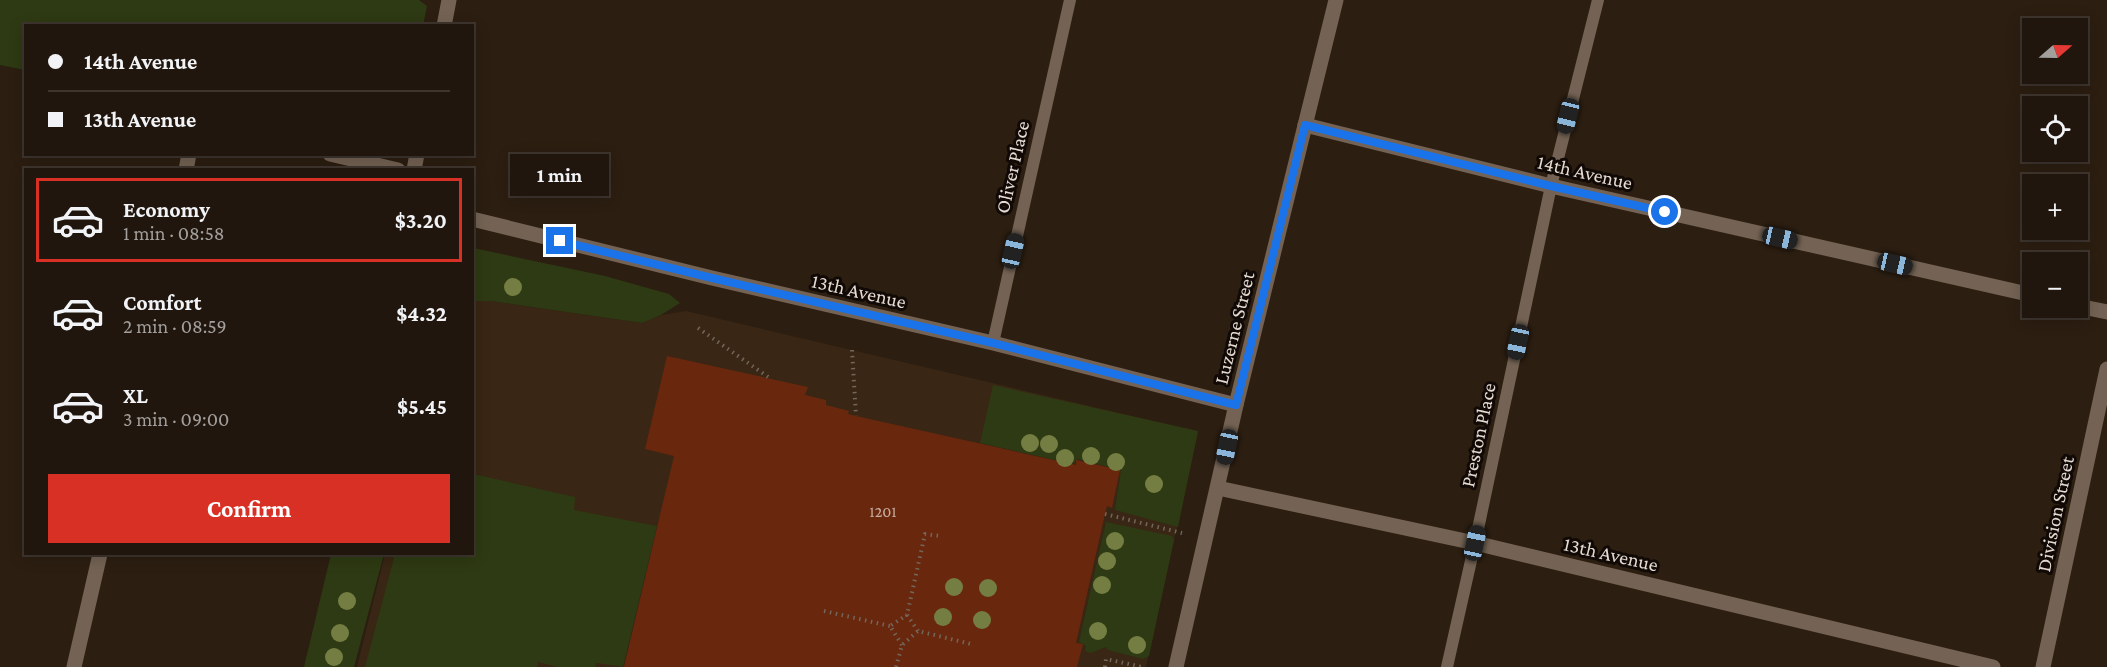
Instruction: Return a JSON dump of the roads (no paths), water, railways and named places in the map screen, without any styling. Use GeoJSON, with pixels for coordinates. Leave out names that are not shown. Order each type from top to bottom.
{"type":"FeatureCollection","features":[{"type":"Feature","properties":{"kind":"street"},"geometry":{"type":"LineString","coordinates":[[444,24],[449,0]]}},
{"type":"Feature","properties":{"kind":"street","name":"Luzerne Street"},"geometry":{"type":"LineString","coordinates":[[1176,667],[1236,405],[1336,0]]}},
{"type":"Feature","properties":{"kind":"street","name":"14th Avenue"},"geometry":{"type":"LineString","coordinates":[[1305,125],[1551,186],[2022,293]]}},
{"type":"Feature","properties":{"kind":"street"},"geometry":{"type":"LineString","coordinates":[[338,156],[390,168]]}},
{"type":"Feature","properties":{"kind":"street","name":"13th Avenue"},"geometry":{"type":"LineString","coordinates":[[474,219],[712,278],[993,343],[1236,405]]}},
{"type":"Feature","properties":{"kind":"street"},"geometry":{"type":"LineString","coordinates":[[2088,308],[2107,312]]}},
{"type":"Feature","properties":{"kind":"street","name":"Division Street"},"geometry":{"type":"LineString","coordinates":[[2043,667],[2107,369]]}},
{"type":"Feature","properties":{"kind":"street","name":"13th Avenue"},"geometry":{"type":"LineString","coordinates":[[1218,488],[1475,543],[1993,667]]}},
{"type":"Feature","properties":{"kind":"street"},"geometry":{"type":"LineString","coordinates":[[74,667],[100,555]]}},
{"type":"Feature","properties":{"kind":"lane","name":"Oliver Place"},"geometry":{"type":"LineString","coordinates":[[993,343],[1070,0]]}},
{"type":"Feature","properties":{"kind":"lane","name":"Preston Place"},"geometry":{"type":"LineString","coordinates":[[1446,667],[1475,543],[1551,186],[1598,0]]}}]}
